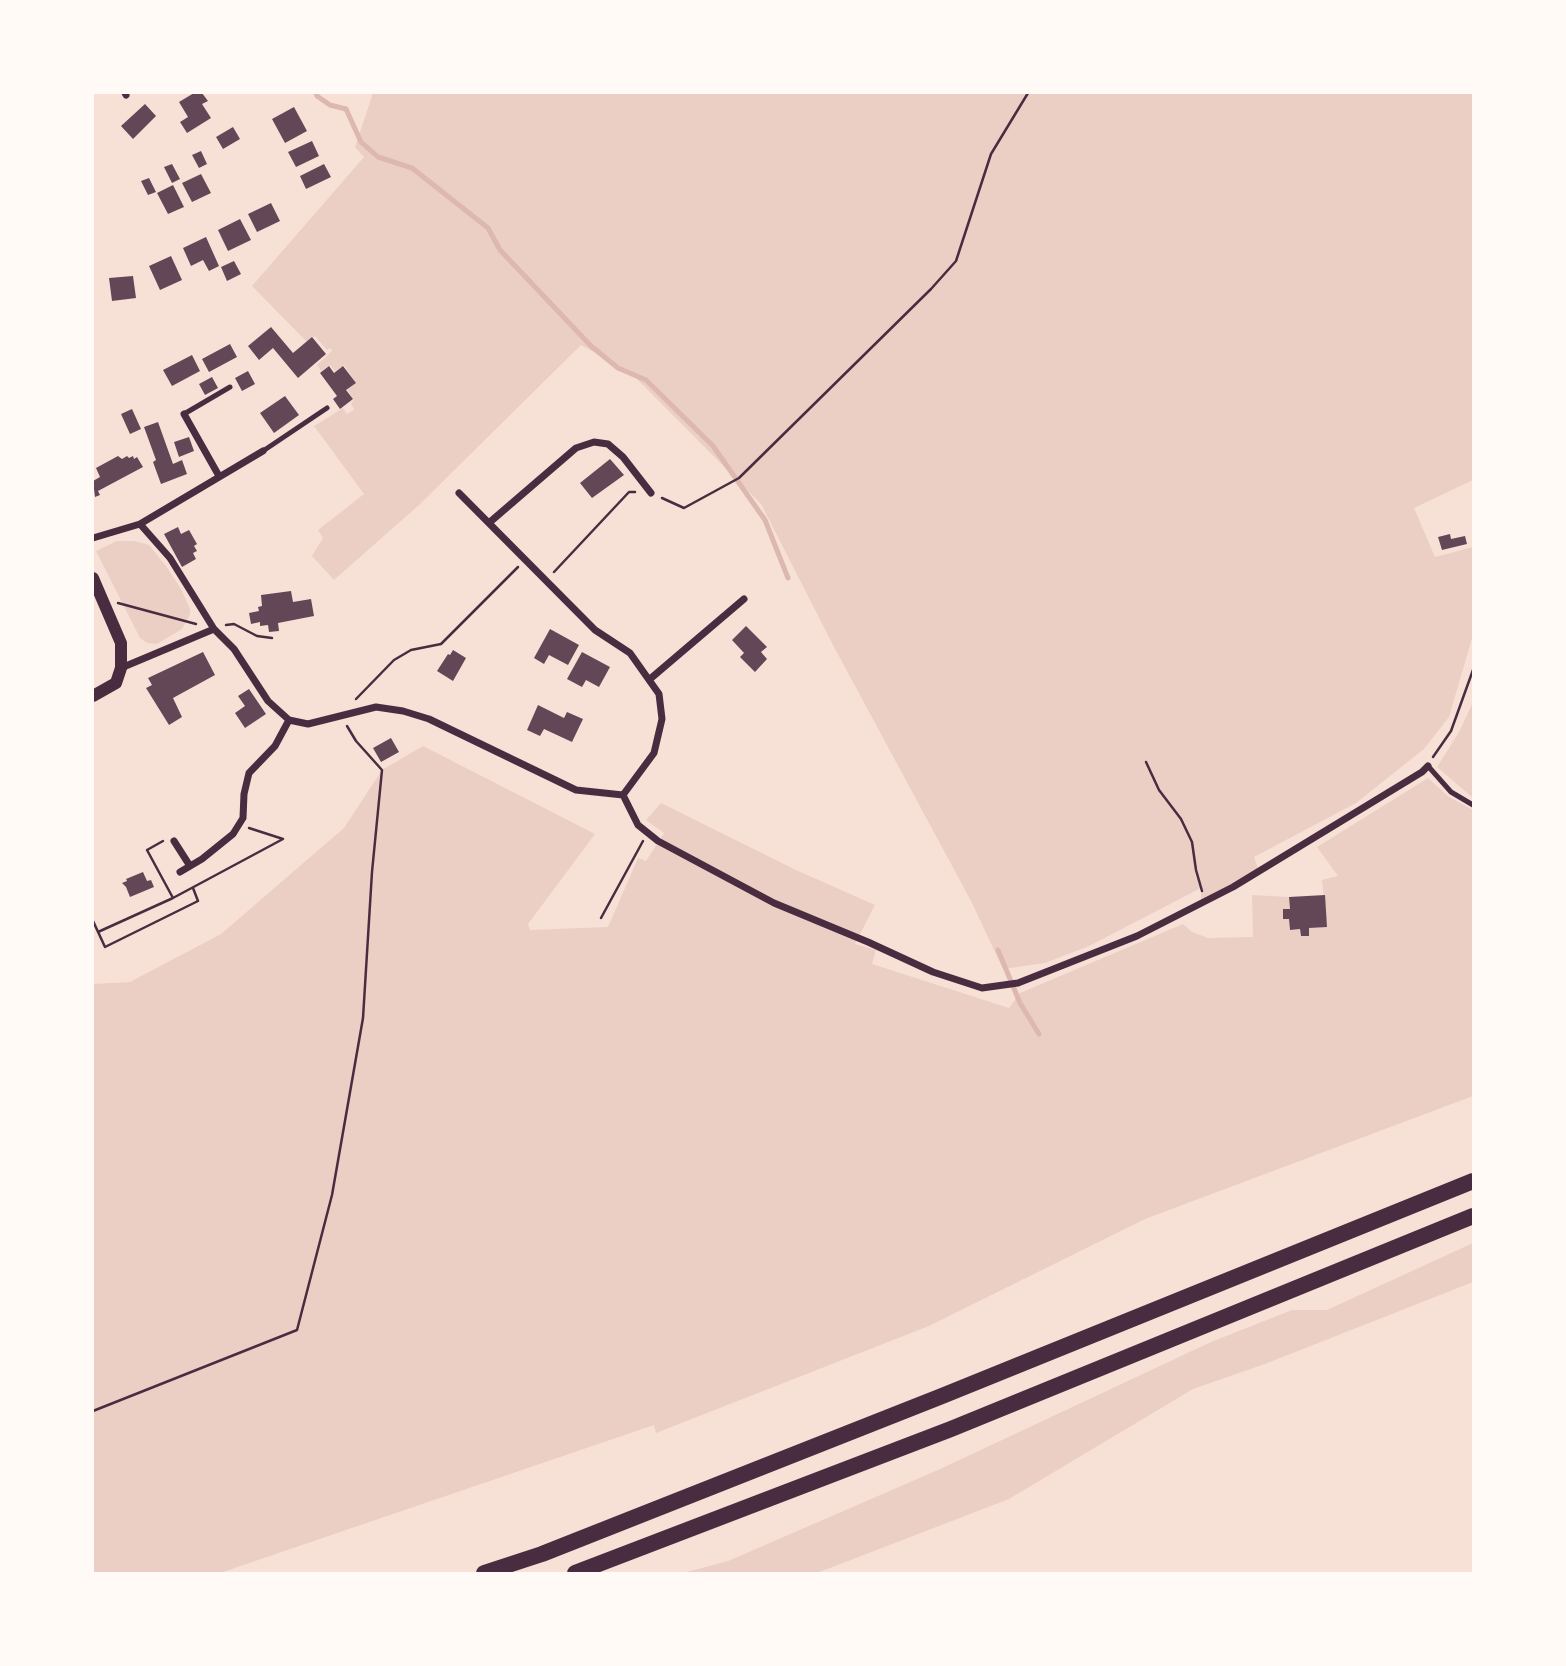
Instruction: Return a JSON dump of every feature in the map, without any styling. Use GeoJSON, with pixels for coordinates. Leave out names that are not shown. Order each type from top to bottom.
{"type":"FeatureCollection","features":[{"type":"Feature","properties":{"kind":"highway"},"geometry":{"type":"LineString","coordinates":[[485,1573],[542,1554],[942,1396],[1473,1181]]}},
{"type":"Feature","properties":{"kind":"highway"},"geometry":{"type":"LineString","coordinates":[[575,1573],[951,1429],[1473,1216]]}},
{"type":"Feature","properties":{"kind":"street"},"geometry":{"type":"LineString","coordinates":[[184,414],[219,476]]}},
{"type":"Feature","properties":{"kind":"street"},"geometry":{"type":"LineString","coordinates":[[489,522],[576,448],[594,442],[608,444],[623,457],[651,493]]}},
{"type":"Feature","properties":{"kind":"street"},"geometry":{"type":"LineString","coordinates":[[93,538],[140,524],[263,451]]}},
{"type":"Feature","properties":{"kind":"street"},"geometry":{"type":"LineString","coordinates":[[459,493],[595,630],[630,653],[659,694],[662,719],[654,753],[623,795]]}},
{"type":"Feature","properties":{"kind":"street"},"geometry":{"type":"LineString","coordinates":[[140,524],[170,558],[214,629],[234,649],[268,701],[289,720],[308,724],[376,707],[403,711],[462,734],[576,790],[623,795]]}},
{"type":"Feature","properties":{"kind":"street"},"geometry":{"type":"LineString","coordinates":[[93,578],[121,643],[121,668],[116,683],[93,696]]}},
{"type":"Feature","properties":{"kind":"street"},"geometry":{"type":"LineString","coordinates":[[650,679],[744,599]]}},
{"type":"Feature","properties":{"kind":"street"},"geometry":{"type":"LineString","coordinates":[[121,668],[214,629]]}},
{"type":"Feature","properties":{"kind":"street"},"geometry":{"type":"LineString","coordinates":[[180,872],[233,834],[243,818],[244,794],[249,773],[275,746],[289,720]]}},
{"type":"Feature","properties":{"kind":"street"},"geometry":{"type":"LineString","coordinates":[[623,795],[638,825],[658,841],[774,903],[933,972],[982,988],[1018,983],[1137,936],[1233,887],[1428,766]]}},
{"type":"Feature","properties":{"kind":"street"},"geometry":{"type":"LineString","coordinates":[[174,841],[190,866]]}},
{"type":"Feature","properties":{"kind":"lane"},"geometry":{"type":"LineString","coordinates":[[184,414],[230,387]]}},
{"type":"Feature","properties":{"kind":"lane"},"geometry":{"type":"LineString","coordinates":[[263,451],[327,408]]}},
{"type":"Feature","properties":{"kind":"lane"},"geometry":{"type":"LineString","coordinates":[[1428,766],[1451,792],[1473,805]]}},
{"type":"Feature","properties":{"kind":"path"},"geometry":{"type":"LineString","coordinates":[[545,581],[629,492],[651,493],[684,508],[739,478],[931,289],[956,261],[991,155],[1028,93]]}},
{"type":"Feature","properties":{"kind":"path"},"geometry":{"type":"LineString","coordinates":[[93,1411],[297,1330],[332,1195],[363,1018],[372,872],[382,770],[356,741],[341,715],[394,660],[411,650],[441,644],[525,560]]}},
{"type":"Feature","properties":{"kind":"path"},"geometry":{"type":"LineString","coordinates":[[105,607],[120,602],[214,629],[234,624],[257,636],[272,638]]}},
{"type":"Feature","properties":{"kind":"path"},"geometry":{"type":"LineString","coordinates":[[1428,766],[1451,731],[1473,670]]}},
{"type":"Feature","properties":{"kind":"path"},"geometry":{"type":"LineString","coordinates":[[1146,762],[1158,790],[1181,819],[1192,842],[1196,870],[1206,901]]}},
{"type":"Feature","properties":{"kind":"path"},"geometry":{"type":"LineString","coordinates":[[98,932],[193,888],[283,839],[239,825]]}},
{"type":"Feature","properties":{"kind":"path"},"geometry":{"type":"LineString","coordinates":[[601,918],[648,832]]}},
{"type":"Feature","properties":{"kind":"path"},"geometry":{"type":"LineString","coordinates":[[173,898],[147,850],[170,837],[174,841]]}},
{"type":"Feature","properties":{"kind":"path"},"geometry":{"type":"LineString","coordinates":[[93,921],[105,947],[198,901],[193,888]]}},
{"type":"Feature","properties":{"kind":"shaded area"},"geometry":{"type":"Polygon","coordinates":[[[373,93],[1473,93],[1473,480],[1414,508],[1435,557],[1473,547],[1473,635],[1449,717],[1424,749],[1356,803],[1254,857],[1259,871],[1201,903],[1201,888],[1089,946],[1045,963],[1003,969],[971,901],[833,645],[761,504],[629,371],[581,345],[419,505],[334,580],[312,556],[323,538],[318,530],[364,494],[314,426],[343,408],[347,414],[354,410],[351,403],[354,400],[347,389],[356,383],[344,365],[335,371],[330,365],[321,371],[317,365],[332,351],[330,348],[327,350],[315,336],[307,342],[252,286],[364,157],[355,147],[373,93]]]}},
{"type":"Feature","properties":{"kind":"shaded area"},"geometry":{"type":"Polygon","coordinates":[[[117,541],[135,541],[149,545],[181,589],[190,609],[182,629],[157,644],[147,643],[140,638],[96,551],[117,541]]]}},
{"type":"Feature","properties":{"kind":"shaded area"},"geometry":{"type":"Polygon","coordinates":[[[1473,702],[1473,798],[1437,767],[1459,732],[1473,702]]]}},
{"type":"Feature","properties":{"kind":"shaded area"},"geometry":{"type":"Polygon","coordinates":[[[423,746],[595,834],[528,924],[530,930],[608,927],[638,858],[646,861],[664,833],[646,820],[661,803],[796,870],[875,905],[855,944],[876,950],[872,964],[1009,1008],[1020,993],[1183,924],[1192,932],[1208,938],[1253,937],[1252,895],[1289,897],[1290,909],[1283,909],[1283,919],[1289,919],[1290,930],[1300,929],[1301,936],[1309,936],[1309,928],[1327,926],[1322,880],[1338,876],[1317,847],[1428,778],[1449,797],[1473,810],[1473,1096],[1145,1219],[929,1326],[656,1433],[654,1425],[220,1573],[93,1573],[93,984],[130,982],[221,934],[344,828],[382,770],[423,746]]]}},
{"type":"Feature","properties":{"kind":"shaded area"},"geometry":{"type":"Polygon","coordinates":[[[1473,1243],[1473,1282],[1265,1364],[1193,1389],[1009,1499],[817,1573],[683,1573],[728,1561],[938,1470],[1211,1342],[1292,1310],[1327,1310],[1473,1243]]]}},
{"type":"Feature","properties":{"kind":"building"},"geometry":{"type":"Polygon","coordinates":[[[194,93],[202,93],[208,101],[202,104],[211,118],[187,133],[180,122],[188,117],[179,102],[194,93]]]}},
{"type":"Feature","properties":{"kind":"building"},"geometry":{"type":"Polygon","coordinates":[[[145,104],[156,116],[133,139],[121,126],[145,104]]]}},
{"type":"Feature","properties":{"kind":"building"},"geometry":{"type":"Polygon","coordinates":[[[294,107],[307,131],[285,143],[272,119],[294,107]]]}},
{"type":"Feature","properties":{"kind":"building"},"geometry":{"type":"Polygon","coordinates":[[[233,127],[240,139],[223,149],[216,137],[233,127]]]}},
{"type":"Feature","properties":{"kind":"building"},"geometry":{"type":"Polygon","coordinates":[[[312,141],[319,156],[296,167],[288,152],[312,141]]]}},
{"type":"Feature","properties":{"kind":"building"},"geometry":{"type":"Polygon","coordinates":[[[201,151],[207,164],[199,168],[192,155],[201,151]]]}},
{"type":"Feature","properties":{"kind":"building"},"geometry":{"type":"Polygon","coordinates":[[[172,164],[180,179],[172,183],[164,167],[172,164]]]}},
{"type":"Feature","properties":{"kind":"building"},"geometry":{"type":"Polygon","coordinates":[[[324,164],[331,177],[306,189],[300,176],[324,164]]]}},
{"type":"Feature","properties":{"kind":"building"},"geometry":{"type":"Polygon","coordinates":[[[201,174],[211,193],[192,202],[182,183],[201,174]]]}},
{"type":"Feature","properties":{"kind":"building"},"geometry":{"type":"Polygon","coordinates":[[[149,178],[156,192],[148,195],[141,181],[149,178]]]}},
{"type":"Feature","properties":{"kind":"building"},"geometry":{"type":"Polygon","coordinates":[[[173,185],[184,207],[168,214],[157,193],[173,185]]]}},
{"type":"Feature","properties":{"kind":"building"},"geometry":{"type":"Polygon","coordinates":[[[271,203],[280,221],[257,232],[248,214],[271,203]]]}},
{"type":"Feature","properties":{"kind":"building"},"geometry":{"type":"Polygon","coordinates":[[[240,219],[251,240],[228,251],[218,230],[240,219]]]}},
{"type":"Feature","properties":{"kind":"building"},"geometry":{"type":"Polygon","coordinates":[[[206,237],[219,266],[209,271],[203,260],[191,266],[183,248],[206,237]]]}},
{"type":"Feature","properties":{"kind":"building"},"geometry":{"type":"Polygon","coordinates":[[[171,256],[182,280],[160,290],[149,266],[171,256]]]}},
{"type":"Feature","properties":{"kind":"building"},"geometry":{"type":"Polygon","coordinates":[[[234,261],[241,274],[227,281],[221,267],[234,261]]]}},
{"type":"Feature","properties":{"kind":"building"},"geometry":{"type":"Polygon","coordinates":[[[133,276],[136,298],[112,301],[109,278],[133,276]]]}},
{"type":"Feature","properties":{"kind":"building"},"geometry":{"type":"Polygon","coordinates":[[[271,327],[293,353],[312,337],[326,354],[298,378],[273,348],[259,360],[248,346],[271,327]]]}},
{"type":"Feature","properties":{"kind":"building"},"geometry":{"type":"Polygon","coordinates":[[[230,344],[237,357],[209,372],[202,359],[230,344]]]}},
{"type":"Feature","properties":{"kind":"building"},"geometry":{"type":"Polygon","coordinates":[[[192,355],[200,371],[172,386],[163,370],[192,355]]]}},
{"type":"Feature","properties":{"kind":"building"},"geometry":{"type":"Polygon","coordinates":[[[329,366],[334,373],[343,366],[356,383],[346,390],[353,399],[340,409],[333,399],[337,396],[320,373],[329,366]]]}},
{"type":"Feature","properties":{"kind":"building"},"geometry":{"type":"Polygon","coordinates":[[[248,371],[255,384],[242,391],[235,378],[248,371]]]}},
{"type":"Feature","properties":{"kind":"building"},"geometry":{"type":"Polygon","coordinates":[[[212,377],[218,388],[205,395],[199,384],[212,377]]]}},
{"type":"Feature","properties":{"kind":"building"},"geometry":{"type":"Polygon","coordinates":[[[285,396],[299,415],[274,433],[260,413],[285,396]]]}},
{"type":"Feature","properties":{"kind":"building"},"geometry":{"type":"Polygon","coordinates":[[[132,409],[141,429],[130,434],[121,414],[132,409]]]}},
{"type":"Feature","properties":{"kind":"building"},"geometry":{"type":"Polygon","coordinates":[[[158,422],[173,464],[182,460],[187,474],[161,484],[144,427],[158,422]]]}},
{"type":"Feature","properties":{"kind":"building"},"geometry":{"type":"Polygon","coordinates":[[[189,437],[194,451],[179,457],[174,442],[189,437]]]}},
{"type":"Feature","properties":{"kind":"building"},"geometry":{"type":"Polygon","coordinates":[[[118,456],[122,459],[127,456],[133,456],[134,459],[137,457],[143,467],[98,491],[100,495],[95,497],[93,481],[100,477],[96,468],[118,456]]]}},
{"type":"Feature","properties":{"kind":"building"},"geometry":{"type":"Polygon","coordinates":[[[610,459],[624,475],[592,498],[580,483],[610,459]]]}},
{"type":"Feature","properties":{"kind":"building"},"geometry":{"type":"Polygon","coordinates":[[[178,527],[181,534],[189,530],[197,544],[194,546],[197,551],[193,553],[196,559],[182,567],[164,534],[178,527]]]}},
{"type":"Feature","properties":{"kind":"building"},"geometry":{"type":"Polygon","coordinates":[[[1450,534],[1451,539],[1465,536],[1467,544],[1442,550],[1438,537],[1450,534]]]}},
{"type":"Feature","properties":{"kind":"building"},"geometry":{"type":"Polygon","coordinates":[[[291,591],[293,602],[311,599],[314,616],[278,623],[279,631],[269,632],[268,625],[260,626],[260,622],[251,624],[249,613],[259,611],[258,607],[262,606],[261,595],[291,591]]]}},
{"type":"Feature","properties":{"kind":"building"},"geometry":{"type":"Polygon","coordinates":[[[746,626],[767,647],[761,652],[767,659],[755,672],[740,657],[744,653],[732,640],[746,626]]]}},
{"type":"Feature","properties":{"kind":"building"},"geometry":{"type":"Polygon","coordinates":[[[550,629],[579,645],[568,665],[549,655],[544,664],[534,658],[550,629]]]}},
{"type":"Feature","properties":{"kind":"building"},"geometry":{"type":"Polygon","coordinates":[[[453,650],[466,658],[453,681],[437,671],[453,650]]]}},
{"type":"Feature","properties":{"kind":"building"},"geometry":{"type":"Polygon","coordinates":[[[203,652],[215,675],[173,698],[182,717],[169,725],[146,688],[152,685],[148,678],[203,652]]]}},
{"type":"Feature","properties":{"kind":"building"},"geometry":{"type":"Polygon","coordinates":[[[582,652],[610,667],[599,687],[586,680],[582,687],[567,679],[582,652]]]}},
{"type":"Feature","properties":{"kind":"building"},"geometry":{"type":"Polygon","coordinates":[[[249,689],[266,714],[245,728],[235,713],[245,706],[238,696],[249,689]]]}},
{"type":"Feature","properties":{"kind":"building"},"geometry":{"type":"Polygon","coordinates":[[[538,705],[564,718],[567,712],[583,719],[572,742],[544,729],[540,736],[527,730],[538,705]]]}},
{"type":"Feature","properties":{"kind":"building"},"geometry":{"type":"Polygon","coordinates":[[[391,738],[399,752],[381,762],[373,748],[391,738]]]}},
{"type":"Feature","properties":{"kind":"building"},"geometry":{"type":"Polygon","coordinates":[[[143,872],[154,887],[130,897],[122,883],[143,872]]]}},
{"type":"Feature","properties":{"kind":"building"},"geometry":{"type":"Polygon","coordinates":[[[1325,895],[1327,927],[1309,928],[1309,936],[1301,936],[1300,929],[1290,930],[1289,919],[1283,919],[1283,909],[1290,909],[1289,897],[1325,895]]]}},
{"type":"Feature","properties":{"kind":"waterway"},"geometry":{"type":"LineString","coordinates":[[316,93],[330,105],[346,109],[361,142],[378,157],[412,168],[488,228],[500,250],[591,346],[618,368],[646,380],[713,446],[765,520],[788,578]]}},
{"type":"Feature","properties":{"kind":"waterway"},"geometry":{"type":"LineString","coordinates":[[998,950],[1020,1003],[1039,1034]]}}]}
